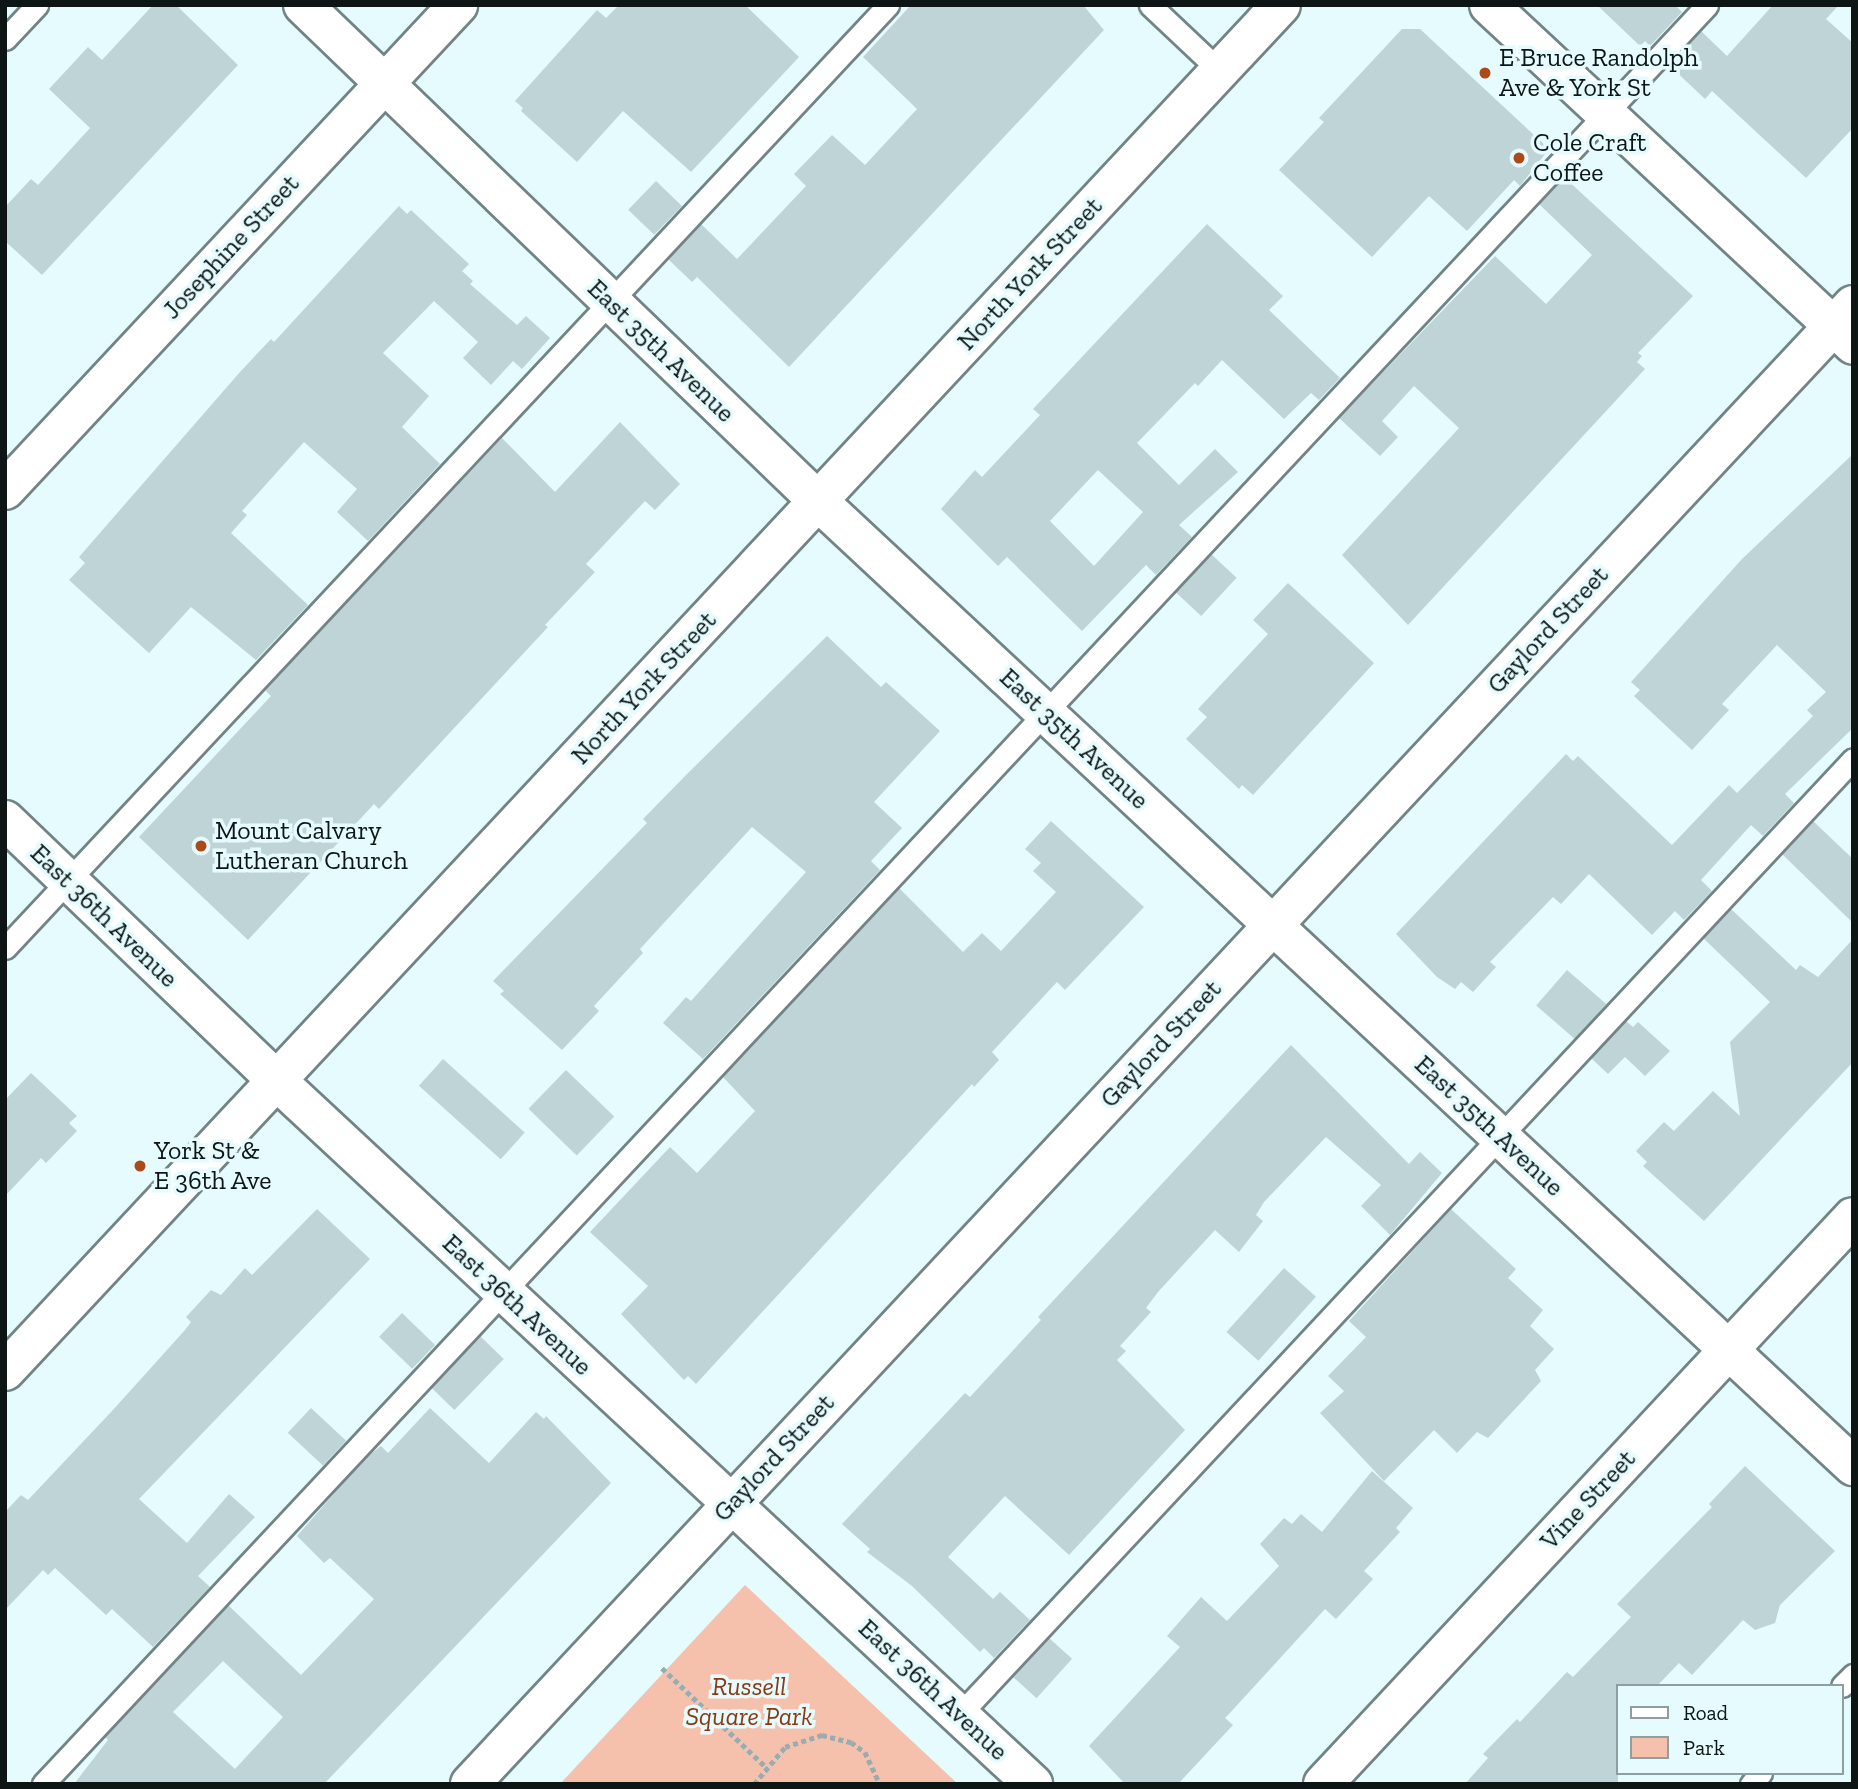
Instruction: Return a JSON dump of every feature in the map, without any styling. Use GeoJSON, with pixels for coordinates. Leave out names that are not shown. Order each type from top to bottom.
{"type":"FeatureCollection","features":[{"type":"Feature","properties":{"kind":"street","name":"East 35th Avenue"},"geometry":{"type":"LineString","coordinates":[[303,5],[819,502],[1853,1466]]}},
{"type":"Feature","properties":{"kind":"street","name":"Josephine Street"},"geometry":{"type":"LineString","coordinates":[[5,490],[458,5]]}},
{"type":"Feature","properties":{"kind":"street","name":"North York Street"},"geometry":{"type":"LineString","coordinates":[[5,1371],[1282,5]]}},
{"type":"Feature","properties":{"kind":"street"},"geometry":{"type":"LineString","coordinates":[[1489,5],[1605,114],[1846,326]]}},
{"type":"Feature","properties":{"kind":"street","name":"Gaylord Street"},"geometry":{"type":"LineString","coordinates":[[470,1784],[1272,925],[1846,326]]}},
{"type":"Feature","properties":{"kind":"street","name":"East 36th Avenue"},"geometry":{"type":"LineString","coordinates":[[5,820],[276,1080],[1033,1784]]}},
{"type":"Feature","properties":{"kind":"street","name":"Vine Street"},"geometry":{"type":"LineString","coordinates":[[1323,1784],[1853,1217]]}},
{"type":"Feature","properties":{"kind":"lane"},"geometry":{"type":"LineString","coordinates":[[5,39],[37,5]]}},
{"type":"Feature","properties":{"kind":"lane"},"geometry":{"type":"LineString","coordinates":[[5,948],[888,5]]}},
{"type":"Feature","properties":{"kind":"lane"},"geometry":{"type":"LineString","coordinates":[[1150,5],[1220,71]]}},
{"type":"Feature","properties":{"kind":"lane"},"geometry":{"type":"LineString","coordinates":[[43,1784],[1707,5]]}},
{"type":"Feature","properties":{"kind":"lane"},"geometry":{"type":"LineString","coordinates":[[960,1714],[1853,759]]}},
{"type":"Feature","properties":{"kind":"path"},"geometry":{"type":"LineString","coordinates":[[662,1668],[765,1766]]}},
{"type":"Feature","properties":{"kind":"path"},"geometry":{"type":"LineString","coordinates":[[754,1784],[765,1766],[797,1740],[836,1736],[865,1752],[880,1784]]}},
{"type":"Feature","properties":{"kind":"green space","name":"Russell Square Park"},"geometry":{"type":"Polygon","coordinates":[[[745,1585],[958,1784],[560,1784],[745,1585]]]}},
{"type":"Feature","properties":{"kind":"building"},"geometry":{"type":"Polygon","coordinates":[[[153,5],[176,5],[238,65],[42,275],[5,241],[5,207],[31,179],[38,185],[90,128],[49,89],[88,47],[102,60],[153,5]]]}},
{"type":"Feature","properties":{"kind":"building"},"geometry":{"type":"Polygon","coordinates":[[[619,5],[745,5],[799,57],[691,172],[623,111],[577,162],[521,111],[523,108],[515,101],[597,10],[606,18],[619,5]]]}},
{"type":"Feature","properties":{"kind":"building"},"geometry":{"type":"Polygon","coordinates":[[[911,5],[1083,5],[1104,30],[789,367],[697,277],[692,282],[668,259],[701,224],[737,259],[806,186],[794,174],[832,135],[865,165],[917,109],[863,57],[911,5]]]}},
{"type":"Feature","properties":{"kind":"building"},"geometry":{"type":"Polygon","coordinates":[[[1597,5],[1675,5],[1682,12],[1650,46],[1645,41],[1640,46],[1597,5]]]}},
{"type":"Feature","properties":{"kind":"building"},"geometry":{"type":"Polygon","coordinates":[[[1773,5],[1839,5],[1826,19],[1853,43],[1853,128],[1806,178],[1712,91],[1705,99],[1669,65],[1701,31],[1727,56],[1773,5]]]}},
{"type":"Feature","properties":{"kind":"building"},"geometry":{"type":"Polygon","coordinates":[[[1402,29],[1420,29],[1549,149],[1520,186],[1514,180],[1467,231],[1429,196],[1372,257],[1279,170],[1324,122],[1319,118],[1402,29]]]}},
{"type":"Feature","properties":{"kind":"building"},"geometry":{"type":"Polygon","coordinates":[[[1564,177],[1693,296],[1638,353],[1642,356],[1637,362],[1645,369],[1408,625],[1342,555],[1459,428],[1414,386],[1382,421],[1398,437],[1380,456],[1339,418],[1495,256],[1546,304],[1592,255],[1539,204],[1564,177]]]}},
{"type":"Feature","properties":{"kind":"building"},"geometry":{"type":"Polygon","coordinates":[[[656,181],[682,206],[654,235],[628,210],[656,181]]]}},
{"type":"Feature","properties":{"kind":"building"},"geometry":{"type":"Polygon","coordinates":[[[399,206],[407,214],[411,210],[469,264],[462,271],[473,281],[470,284],[517,325],[526,316],[550,338],[522,369],[513,361],[491,385],[463,358],[478,342],[434,301],[383,353],[429,396],[402,427],[440,464],[368,541],[337,512],[357,489],[304,442],[242,511],[247,515],[231,533],[308,605],[256,660],[191,607],[149,653],[69,580],[85,563],[79,557],[240,372],[271,339],[274,342],[399,206]]]}},
{"type":"Feature","properties":{"kind":"building"},"geometry":{"type":"Polygon","coordinates":[[[1207,224],[1283,296],[1269,310],[1340,378],[1319,400],[1311,393],[1284,419],[1222,360],[1198,386],[1195,383],[1137,443],[1179,485],[1215,449],[1238,472],[1179,525],[1192,537],[1156,575],[1146,565],[1082,631],[1007,557],[998,566],[941,509],[975,470],[982,477],[1040,415],[1033,409],[1207,224]],[[1098,470],[1050,521],[1094,566],[1143,512],[1098,470]]]}},
{"type":"Feature","properties":{"kind":"building"},"geometry":{"type":"Polygon","coordinates":[[[620,422],[680,484],[655,510],[645,501],[586,564],[595,572],[545,625],[548,627],[379,809],[374,804],[248,940],[139,837],[271,696],[265,690],[502,438],[555,492],[620,422]]]}},
{"type":"Feature","properties":{"kind":"building"},"geometry":{"type":"Polygon","coordinates":[[[1853,454],[1853,728],[1785,794],[1794,803],[1763,836],[1751,825],[1701,880],[1712,891],[1684,920],[1675,911],[1652,935],[1589,874],[1561,904],[1553,897],[1490,962],[1496,967],[1473,992],[1461,982],[1455,989],[1437,977],[1396,934],[1566,754],[1573,761],[1578,756],[1672,845],[1729,785],[1737,793],[1813,716],[1807,710],[1826,692],[1777,645],[1722,704],[1729,710],[1692,750],[1634,696],[1640,690],[1631,682],[1742,559],[1853,454]]]}},
{"type":"Feature","properties":{"kind":"building"},"geometry":{"type":"Polygon","coordinates":[[[1211,554],[1237,578],[1201,616],[1176,592],[1211,554]]]}},
{"type":"Feature","properties":{"kind":"building"},"geometry":{"type":"Polygon","coordinates":[[[1288,583],[1374,663],[1253,795],[1242,785],[1239,789],[1186,739],[1207,717],[1198,709],[1268,634],[1253,620],[1288,583]]]}},
{"type":"Feature","properties":{"kind":"building"},"geometry":{"type":"Polygon","coordinates":[[[827,636],[881,687],[886,682],[940,731],[874,802],[902,828],[871,861],[880,870],[703,1059],[663,1023],[686,997],[691,1001],[806,872],[752,827],[640,949],[643,953],[594,1006],[599,1011],[562,1050],[500,994],[504,991],[493,981],[647,823],[643,819],[827,636]]]}},
{"type":"Feature","properties":{"kind":"building"},"geometry":{"type":"Polygon","coordinates":[[[1051,821],[1144,907],[1065,990],[1057,982],[992,1052],[999,1060],[974,1087],[972,1084],[696,1384],[688,1376],[684,1380],[621,1314],[648,1286],[590,1232],[670,1147],[697,1173],[755,1111],[723,1077],[899,888],[963,952],[982,933],[1001,951],[1056,892],[1033,871],[1041,863],[1025,849],[1051,821]]]}},
{"type":"Feature","properties":{"kind":"building"},"geometry":{"type":"Polygon","coordinates":[[[1813,821],[1853,859],[1853,923],[1782,854],[1813,821]]]}},
{"type":"Feature","properties":{"kind":"building"},"geometry":{"type":"Polygon","coordinates":[[[1731,909],[1796,970],[1800,965],[1818,977],[1853,939],[1853,1062],[1704,1221],[1643,1166],[1647,1162],[1636,1151],[1664,1122],[1674,1131],[1713,1091],[1740,1116],[1730,1042],[1770,1002],[1703,938],[1731,909]]]}},
{"type":"Feature","properties":{"kind":"building"},"geometry":{"type":"Polygon","coordinates":[[[1567,970],[1606,1004],[1575,1040],[1536,1005],[1567,970]]]}},
{"type":"Feature","properties":{"kind":"building"},"geometry":{"type":"Polygon","coordinates":[[[1626,1021],[1633,1027],[1638,1022],[1670,1051],[1645,1076],[1625,1057],[1608,1074],[1591,1058],[1626,1021]]]}},
{"type":"Feature","properties":{"kind":"building"},"geometry":{"type":"Polygon","coordinates":[[[1291,1045],[1409,1164],[1420,1152],[1442,1173],[1390,1235],[1361,1206],[1381,1185],[1326,1137],[1264,1202],[1256,1215],[1263,1221],[1239,1252],[1215,1230],[1158,1292],[1146,1308],[1151,1312],[1120,1346],[1126,1351],[1117,1360],[1185,1430],[1069,1555],[1005,1496],[948,1557],[993,1599],[1000,1592],[1030,1620],[994,1658],[984,1648],[980,1652],[912,1586],[867,1552],[870,1549],[842,1524],[965,1393],[970,1397],[1041,1320],[1038,1317],[1291,1045]]]}},
{"type":"Feature","properties":{"kind":"building"},"geometry":{"type":"Polygon","coordinates":[[[443,1059],[525,1133],[501,1159],[419,1086],[443,1059]]]}},
{"type":"Feature","properties":{"kind":"building"},"geometry":{"type":"Polygon","coordinates":[[[566,1070],[614,1117],[577,1155],[528,1109],[566,1070]]]}},
{"type":"Feature","properties":{"kind":"building"},"geometry":{"type":"Polygon","coordinates":[[[31,1073],[77,1116],[69,1123],[77,1131],[46,1163],[41,1158],[5,1196],[5,1100],[31,1073]]]}},
{"type":"Feature","properties":{"kind":"building"},"geometry":{"type":"Polygon","coordinates":[[[317,1209],[370,1259],[139,1499],[187,1543],[229,1494],[255,1517],[198,1576],[210,1587],[153,1647],[112,1609],[106,1615],[55,1568],[48,1575],[43,1570],[5,1610],[5,1512],[21,1495],[28,1500],[112,1411],[185,1330],[191,1322],[186,1317],[211,1290],[221,1295],[245,1268],[252,1275],[317,1209]]]}},
{"type":"Feature","properties":{"kind":"building"},"geometry":{"type":"Polygon","coordinates":[[[1451,1209],[1516,1269],[1508,1278],[1543,1310],[1530,1326],[1554,1349],[1535,1370],[1541,1381],[1488,1438],[1477,1432],[1457,1453],[1434,1430],[1384,1481],[1320,1413],[1344,1391],[1328,1376],[1366,1337],[1349,1321],[1451,1209]]]}},
{"type":"Feature","properties":{"kind":"building"},"geometry":{"type":"Polygon","coordinates":[[[1284,1268],[1316,1297],[1258,1361],[1226,1332],[1284,1268]]]}},
{"type":"Feature","properties":{"kind":"building"},"geometry":{"type":"Polygon","coordinates":[[[402,1313],[435,1345],[412,1369],[379,1337],[402,1313]]]}},
{"type":"Feature","properties":{"kind":"building"},"geometry":{"type":"Polygon","coordinates":[[[480,1336],[504,1359],[454,1410],[431,1387],[480,1336]]]}},
{"type":"Feature","properties":{"kind":"building"},"geometry":{"type":"Polygon","coordinates":[[[311,1408],[346,1441],[323,1466],[288,1433],[311,1408]]]}},
{"type":"Feature","properties":{"kind":"building"},"geometry":{"type":"Polygon","coordinates":[[[430,1408],[489,1463],[536,1412],[544,1419],[546,1416],[611,1483],[324,1784],[74,1784],[108,1740],[105,1737],[228,1605],[301,1675],[374,1599],[330,1558],[324,1563],[297,1536],[365,1458],[381,1446],[388,1453],[430,1408]],[[223,1661],[173,1712],[235,1769],[283,1717],[223,1661]]]}},
{"type":"Feature","properties":{"kind":"building"},"geometry":{"type":"Polygon","coordinates":[[[1745,1466],[1835,1551],[1780,1605],[1775,1623],[1755,1630],[1743,1620],[1692,1675],[1679,1663],[1659,1684],[1616,1684],[1618,1784],[1465,1784],[1488,1758],[1483,1754],[1517,1719],[1520,1722],[1567,1672],[1573,1677],[1631,1617],[1617,1604],[1712,1507],[1709,1504],[1745,1466]]]}},
{"type":"Feature","properties":{"kind":"building"},"geometry":{"type":"Polygon","coordinates":[[[1372,1471],[1413,1508],[1396,1528],[1400,1532],[1364,1571],[1373,1579],[1336,1619],[1325,1609],[1225,1718],[1233,1725],[1178,1784],[1125,1784],[1089,1746],[1180,1647],[1167,1636],[1201,1597],[1227,1621],[1279,1566],[1260,1544],[1284,1518],[1292,1524],[1301,1514],[1322,1532],[1372,1471]]]}},
{"type":"Feature","properties":{"kind":"building"},"geometry":{"type":"Polygon","coordinates":[[[1049,1638],[1072,1659],[1037,1698],[1014,1677],[1049,1638]]]}},
{"type":"Feature","properties":{"kind":"place","name":"E Bruce Randolph Ave & York St"},"geometry":{"type":"Point","coordinates":[1485,73]}},
{"type":"Feature","properties":{"kind":"place","name":"Cole Craft Coffee"},"geometry":{"type":"Point","coordinates":[1519,158]}},
{"type":"Feature","properties":{"kind":"place","name":"Mount Calvary Lutheran Church"},"geometry":{"type":"Point","coordinates":[201,846]}},
{"type":"Feature","properties":{"kind":"place","name":"York St & E 36th Ave"},"geometry":{"type":"Point","coordinates":[140,1166]}}]}
